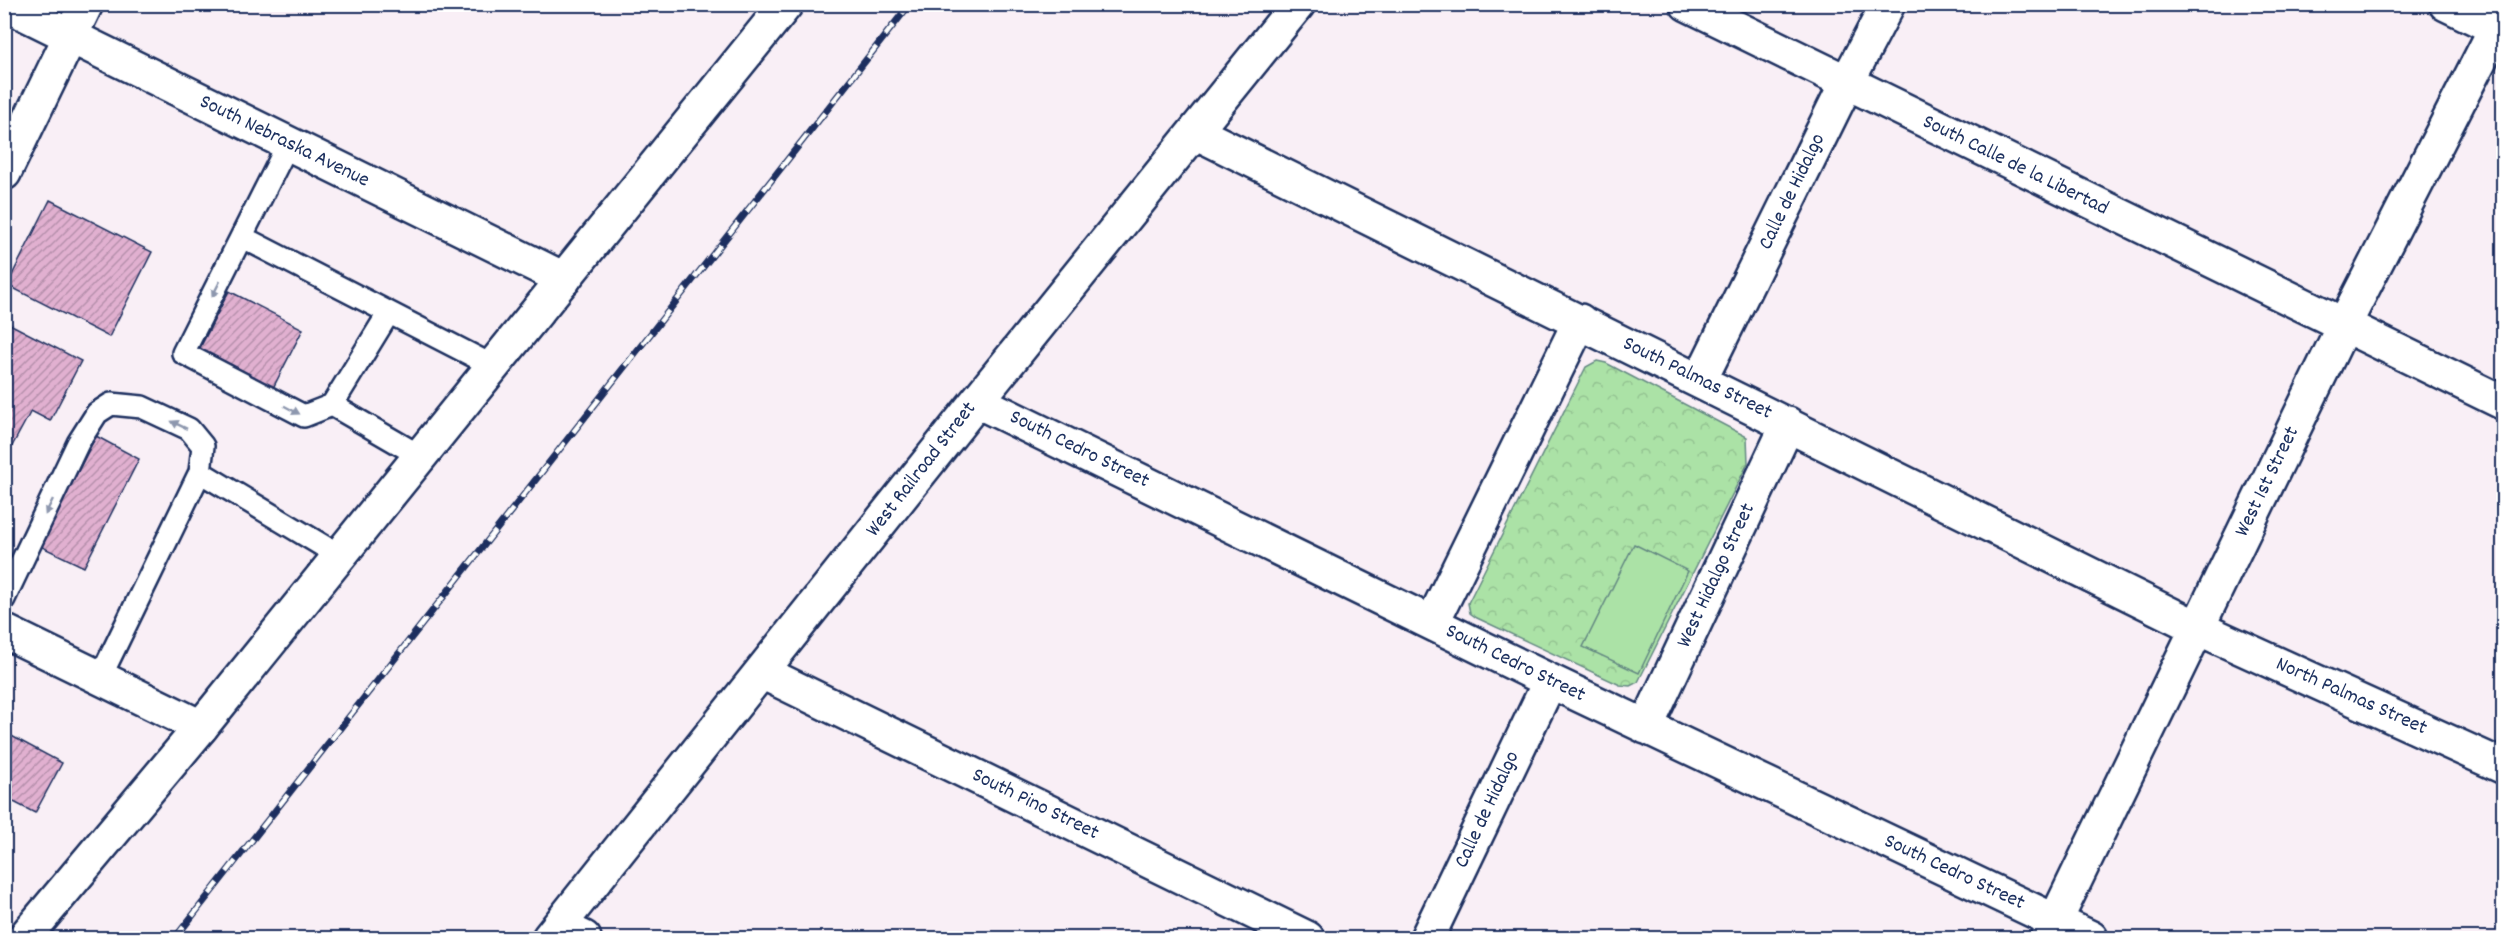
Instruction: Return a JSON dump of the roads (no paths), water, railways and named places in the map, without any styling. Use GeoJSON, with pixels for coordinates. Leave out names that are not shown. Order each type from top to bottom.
{"type":"FeatureCollection","features":[{"type":"Feature","properties":{"kind":"street","name":"South Nebraska Avenue"},"geometry":{"type":"LineString","coordinates":[[4,4],[564,279]]}},
{"type":"Feature","properties":{"kind":"street"},"geometry":{"type":"LineString","coordinates":[[4,173],[86,4]]}},
{"type":"Feature","properties":{"kind":"street"},"geometry":{"type":"LineString","coordinates":[[24,939],[201,727],[786,4]]}},
{"type":"Feature","properties":{"kind":"street","name":"West Railroad Street"},"geometry":{"type":"LineString","coordinates":[[564,934],[762,672],[977,401],[1298,4]]}},
{"type":"Feature","properties":{"kind":"street","name":"South Calle de la Libertad"},"geometry":{"type":"LineString","coordinates":[[1687,4],[1846,84],[2504,403]]}},
{"type":"Feature","properties":{"kind":"street","name":"Calle de Hidalgo"},"geometry":{"type":"LineString","coordinates":[[1700,380],[1888,4]]}},
{"type":"Feature","properties":{"kind":"street"},"geometry":{"type":"LineString","coordinates":[[2446,4],[2501,24]]}},
{"type":"Feature","properties":{"kind":"street","name":"West 1st Street"},"geometry":{"type":"LineString","coordinates":[[2052,930],[2344,325],[2501,24]]}},
{"type":"Feature","properties":{"kind":"street","name":"South Palmas Street"},"geometry":{"type":"LineString","coordinates":[[1195,132],[2198,627]]}},
{"type":"Feature","properties":{"kind":"street"},"geometry":{"type":"LineString","coordinates":[[1432,623],[1580,321]]}},
{"type":"Feature","properties":{"kind":"street","name":"South Cedro Street"},"geometry":{"type":"LineString","coordinates":[[977,401],[1646,727],[2052,930],[2091,939]]}},
{"type":"Feature","properties":{"kind":"street","name":"West Hidalgo Street"},"geometry":{"type":"LineString","coordinates":[[1646,727],[1788,424]]}},
{"type":"Feature","properties":{"kind":"street","name":"North Palmas Street"},"geometry":{"type":"LineString","coordinates":[[2198,627],[2504,767]]}},
{"type":"Feature","properties":{"kind":"street"},"geometry":{"type":"LineString","coordinates":[[4,631],[201,727]]}},
{"type":"Feature","properties":{"kind":"street","name":"South Pino Street"},"geometry":{"type":"LineString","coordinates":[[762,672],[1307,939]]}},
{"type":"Feature","properties":{"kind":"street","name":"Calle de Hidalgo"},"geometry":{"type":"LineString","coordinates":[[1427,939],[1550,681]]}},
{"type":"Feature","properties":{"kind":"lane"},"geometry":{"type":"LineString","coordinates":[[288,144],[183,353],[304,416],[332,405],[388,314]]}},
{"type":"Feature","properties":{"kind":"lane"},"geometry":{"type":"LineString","coordinates":[[242,237],[493,366]]}},
{"type":"Feature","properties":{"kind":"lane"},"geometry":{"type":"LineString","coordinates":[[4,599],[78,443],[97,413],[111,404],[142,406],[189,429],[203,446],[200,472],[100,678]]}},
{"type":"Feature","properties":{"kind":"lane"},"geometry":{"type":"LineString","coordinates":[[332,405],[420,456]]}},
{"type":"Feature","properties":{"kind":"lane"},"geometry":{"type":"LineString","coordinates":[[200,472],[340,556]]}},
{"type":"Feature","properties":{"kind":"railway"},"geometry":{"type":"LineString","coordinates":[[175,938],[910,4]]}}]}
